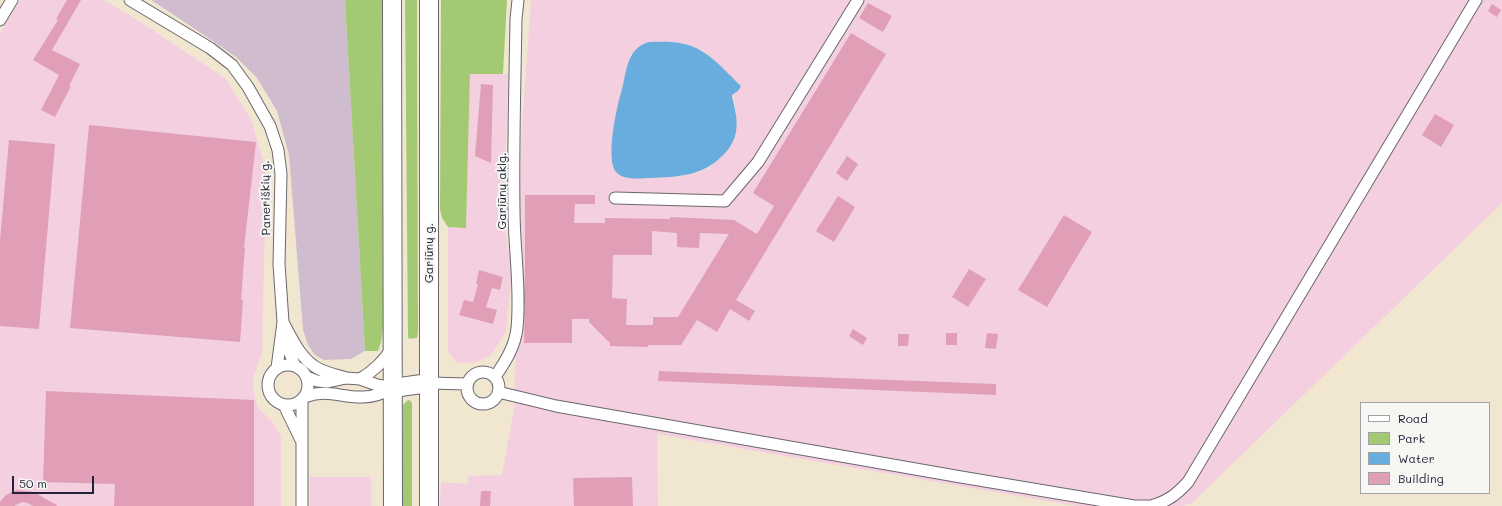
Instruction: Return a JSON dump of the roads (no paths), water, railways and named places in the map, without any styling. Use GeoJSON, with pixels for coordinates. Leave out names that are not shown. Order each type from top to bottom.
{"type":"FeatureCollection","features":[{"type":"Feature","properties":{"kind":"highway"},"geometry":{"type":"LineString","coordinates":[[392,0],[393,506]]}},
{"type":"Feature","properties":{"kind":"highway","name":"Gariūnų g."},"geometry":{"type":"LineString","coordinates":[[429,506],[430,0]]}},
{"type":"Feature","properties":{"kind":"highway"},"geometry":{"type":"LineString","coordinates":[[430,213],[444,232]]}},
{"type":"Feature","properties":{"kind":"highway"},"geometry":{"type":"LineString","coordinates":[[393,388],[429,383]]}},
{"type":"Feature","properties":{"kind":"street"},"geometry":{"type":"LineString","coordinates":[[0,20],[12,0]]}},
{"type":"Feature","properties":{"kind":"street","name":"Paneriškių g."},"geometry":{"type":"LineString","coordinates":[[130,0],[204,44],[232,65],[248,87],[270,126],[278,150],[281,174],[279,264],[283,322],[277,368],[269,377],[268,389],[274,400],[284,405]]}},
{"type":"Feature","properties":{"kind":"street","name":"Gariūnų aklg."},"geometry":{"type":"LineString","coordinates":[[495,377],[508,358],[514,344],[517,328],[517,268],[514,211],[516,19],[518,0]]}},
{"type":"Feature","properties":{"kind":"street"},"geometry":{"type":"LineString","coordinates":[[616,198],[725,201],[758,162],[858,0]]}},
{"type":"Feature","properties":{"kind":"street"},"geometry":{"type":"LineString","coordinates":[[498,392],[571,409],[1134,506],[1150,506],[1165,502],[1177,494],[1188,482],[1476,0]]}},
{"type":"Feature","properties":{"kind":"street"},"geometry":{"type":"LineString","coordinates":[[283,322],[288,349],[295,366]]}},
{"type":"Feature","properties":{"kind":"street"},"geometry":{"type":"LineString","coordinates":[[283,322],[302,356],[319,369],[346,378],[360,379],[377,385],[393,388]]}},
{"type":"Feature","properties":{"kind":"street"},"geometry":{"type":"LineString","coordinates":[[360,379],[378,367],[386,358],[392,347]]}},
{"type":"Feature","properties":{"kind":"street"},"geometry":{"type":"LineString","coordinates":[[277,368],[289,365],[295,366],[304,372],[309,384],[308,391],[303,399],[301,440],[302,506]]}},
{"type":"Feature","properties":{"kind":"street"},"geometry":{"type":"LineString","coordinates":[[480,372],[490,374],[495,377],[498,382],[498,392],[493,400],[488,403],[478,403],[470,398],[467,384],[472,376],[480,372]]}},
{"type":"Feature","properties":{"kind":"street"},"geometry":{"type":"LineString","coordinates":[[307,377],[317,381],[328,382],[346,378]]}},
{"type":"Feature","properties":{"kind":"street"},"geometry":{"type":"LineString","coordinates":[[429,383],[444,382],[467,384]]}},
{"type":"Feature","properties":{"kind":"street"},"geometry":{"type":"LineString","coordinates":[[301,440],[284,405],[295,404],[314,394],[328,393],[362,397],[376,396],[393,388]]}},
{"type":"Feature","properties":{"kind":"water"},"geometry":{"type":"Polygon","coordinates":[[[649,42],[675,42],[701,50],[741,86],[732,96],[737,121],[733,141],[726,152],[715,163],[707,168],[689,174],[670,177],[628,178],[619,175],[616,172],[613,165],[612,156],[613,132],[617,107],[627,67],[632,54],[636,49],[649,42]]]}}]}
